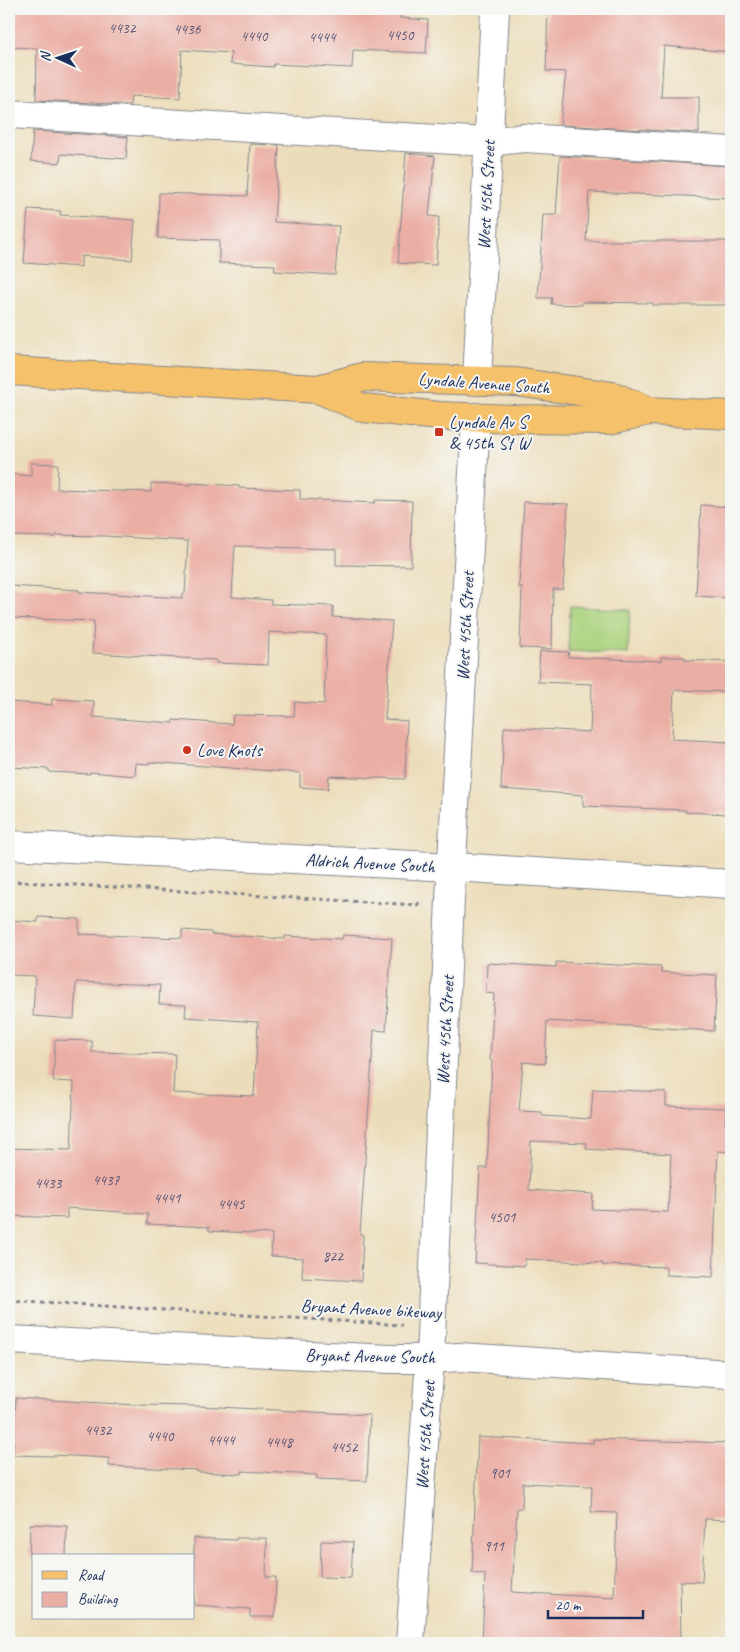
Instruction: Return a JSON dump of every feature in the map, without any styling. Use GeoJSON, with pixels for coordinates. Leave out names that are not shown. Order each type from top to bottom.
{"type":"FeatureCollection","features":[{"type":"Feature","properties":{"kind":"main road","name":"Lyndale Avenue South"},"geometry":{"type":"LineString","coordinates":[[9,371],[318,389],[363,408],[440,416],[610,420],[649,412],[731,416]]}},
{"type":"Feature","properties":{"kind":"main road","name":"Lyndale Avenue South"},"geometry":{"type":"LineString","coordinates":[[318,389],[362,376],[516,382],[613,396],[649,412]]}},
{"type":"Feature","properties":{"kind":"street","name":"West 45th Street"},"geometry":{"type":"LineString","coordinates":[[477,381],[495,9]]}},
{"type":"Feature","properties":{"kind":"street"},"geometry":{"type":"LineString","coordinates":[[9,114],[489,142],[524,138],[731,151]]}},
{"type":"Feature","properties":{"kind":"street","name":"West 45th Street"},"geometry":{"type":"LineString","coordinates":[[410,1643],[430,1359],[452,867],[476,417]]}},
{"type":"Feature","properties":{"kind":"street","name":"Aldrich Avenue South"},"geometry":{"type":"LineString","coordinates":[[9,845],[452,867],[731,884]]}},
{"type":"Feature","properties":{"kind":"street","name":"Bryant Avenue South"},"geometry":{"type":"LineString","coordinates":[[9,1340],[390,1358],[430,1359],[459,1357],[731,1374]]}},
{"type":"Feature","properties":{"kind":"path"},"geometry":{"type":"LineString","coordinates":[[9,881],[417,905],[421,900]]}},
{"type":"Feature","properties":{"kind":"path","name":"Bryant Avenue bikeway"},"geometry":{"type":"LineString","coordinates":[[9,1300],[431,1327]]}},
{"type":"Feature","properties":{"kind":"green space"},"geometry":{"type":"Polygon","coordinates":[[[570,606],[630,610],[628,654],[568,651],[570,606]]]}},
{"type":"Feature","properties":{"kind":"building"},"geometry":{"type":"Polygon","coordinates":[[[9,9],[401,9],[400,18],[428,20],[426,53],[353,50],[352,68],[274,64],[273,67],[230,64],[231,53],[182,50],[180,98],[131,96],[130,105],[36,100],[37,48],[9,47],[9,9]]]}},
{"type":"Feature","properties":{"kind":"building"},"geometry":{"type":"Polygon","coordinates":[[[548,9],[731,9],[731,52],[664,46],[661,97],[699,97],[699,133],[560,125],[566,72],[546,71],[548,9]]]}},
{"type":"Feature","properties":{"kind":"building"},"geometry":{"type":"Polygon","coordinates":[[[33,131],[128,137],[126,159],[61,154],[60,163],[31,161],[33,131]]]}},
{"type":"Feature","properties":{"kind":"building"},"geometry":{"type":"Polygon","coordinates":[[[250,144],[279,145],[274,222],[339,226],[335,275],[274,271],[275,265],[219,263],[219,240],[158,238],[159,193],[247,196],[250,144]]]}},
{"type":"Feature","properties":{"kind":"building"},"geometry":{"type":"Polygon","coordinates":[[[406,153],[435,156],[429,216],[439,217],[436,265],[398,263],[406,153]]]}},
{"type":"Feature","properties":{"kind":"building"},"geometry":{"type":"Polygon","coordinates":[[[560,156],[731,166],[731,198],[589,192],[586,241],[731,241],[731,305],[653,305],[653,303],[582,302],[582,305],[551,304],[552,298],[538,298],[543,215],[556,215],[560,156]]]}},
{"type":"Feature","properties":{"kind":"building"},"geometry":{"type":"Polygon","coordinates":[[[28,209],[61,211],[60,215],[135,220],[132,260],[81,256],[81,267],[24,263],[28,209]]]}},
{"type":"Feature","properties":{"kind":"building"},"geometry":{"type":"Polygon","coordinates":[[[31,463],[58,464],[57,489],[151,492],[151,483],[191,485],[191,483],[239,486],[239,488],[300,490],[300,499],[375,503],[375,500],[412,501],[411,566],[336,565],[336,549],[235,546],[232,597],[271,600],[271,604],[333,606],[333,617],[392,621],[385,719],[407,721],[405,779],[329,776],[328,789],[300,787],[300,773],[149,762],[149,764],[136,763],[135,776],[90,772],[90,774],[49,772],[49,769],[9,767],[9,702],[52,705],[52,699],[94,701],[93,717],[173,723],[173,720],[232,724],[233,715],[294,716],[295,702],[324,704],[326,635],[269,632],[268,665],[216,663],[216,660],[92,653],[94,621],[9,618],[9,586],[182,598],[182,594],[185,594],[188,541],[105,536],[9,536],[9,474],[31,476],[31,463]]]}},
{"type":"Feature","properties":{"kind":"building"},"geometry":{"type":"Polygon","coordinates":[[[524,502],[568,504],[563,589],[553,589],[552,649],[520,648],[522,587],[519,587],[524,502]]]}},
{"type":"Feature","properties":{"kind":"building"},"geometry":{"type":"Polygon","coordinates":[[[701,505],[731,507],[731,598],[696,596],[701,505]]]}},
{"type":"Feature","properties":{"kind":"building"},"geometry":{"type":"Polygon","coordinates":[[[540,651],[569,652],[568,657],[661,661],[661,657],[685,657],[685,660],[731,662],[731,692],[674,690],[672,739],[731,742],[729,814],[685,812],[685,810],[583,806],[583,795],[501,789],[504,727],[590,732],[592,684],[538,682],[540,651]]]}},
{"type":"Feature","properties":{"kind":"building"},"geometry":{"type":"Polygon","coordinates":[[[38,917],[79,919],[79,934],[182,938],[182,930],[285,939],[285,936],[342,939],[343,935],[392,938],[386,1031],[374,1030],[360,1234],[363,1235],[361,1281],[302,1278],[303,1258],[271,1256],[272,1234],[209,1231],[209,1227],[147,1224],[148,1214],[67,1208],[67,1218],[9,1216],[9,1148],[71,1150],[74,1082],[53,1081],[55,1040],[92,1041],[92,1052],[175,1054],[173,1093],[254,1096],[258,1022],[185,1017],[186,1005],[159,1004],[160,985],[76,982],[74,1019],[33,1016],[35,976],[9,975],[9,920],[38,922],[38,917]]]}},
{"type":"Feature","properties":{"kind":"building"},"geometry":{"type":"Polygon","coordinates":[[[556,962],[661,967],[661,972],[717,975],[714,1031],[547,1021],[545,1064],[523,1062],[519,1111],[542,1112],[542,1116],[591,1119],[593,1089],[666,1092],[666,1106],[726,1108],[725,1125],[731,1125],[731,1152],[718,1151],[713,1277],[666,1275],[666,1267],[602,1265],[602,1263],[525,1259],[525,1266],[475,1263],[480,1168],[487,1168],[492,1061],[490,1060],[494,994],[486,993],[487,963],[556,967],[556,962]],[[531,1141],[529,1190],[593,1194],[592,1209],[668,1212],[671,1154],[586,1149],[587,1143],[531,1141]]]}},
{"type":"Feature","properties":{"kind":"building"},"geometry":{"type":"Polygon","coordinates":[[[16,1398],[370,1415],[367,1481],[317,1479],[317,1475],[242,1471],[242,1474],[109,1466],[109,1458],[13,1455],[16,1398]]]}},
{"type":"Feature","properties":{"kind":"building"},"geometry":{"type":"Polygon","coordinates":[[[478,1437],[593,1443],[593,1439],[731,1443],[731,1520],[705,1519],[702,1582],[680,1581],[681,1643],[482,1643],[485,1574],[472,1573],[478,1437]],[[523,1483],[522,1509],[517,1508],[512,1592],[614,1598],[617,1513],[591,1512],[592,1486],[523,1483]]]}},
{"type":"Feature","properties":{"kind":"building"},"geometry":{"type":"Polygon","coordinates":[[[30,1524],[67,1526],[66,1554],[32,1554],[32,1556],[29,1556],[30,1524]]]}},
{"type":"Feature","properties":{"kind":"building"},"geometry":{"type":"Polygon","coordinates":[[[194,1538],[236,1540],[236,1538],[267,1538],[266,1577],[276,1577],[275,1617],[250,1617],[250,1609],[195,1605],[194,1538]]]}},
{"type":"Feature","properties":{"kind":"building"},"geometry":{"type":"Polygon","coordinates":[[[321,1541],[353,1542],[351,1578],[320,1577],[321,1541]]]}},
{"type":"Feature","properties":{"kind":"place","name":"Lyndale Av S & 45th St W"},"geometry":{"type":"Point","coordinates":[439,432]}},
{"type":"Feature","properties":{"kind":"place","name":"Love Knots"},"geometry":{"type":"Point","coordinates":[187,750]}}]}
